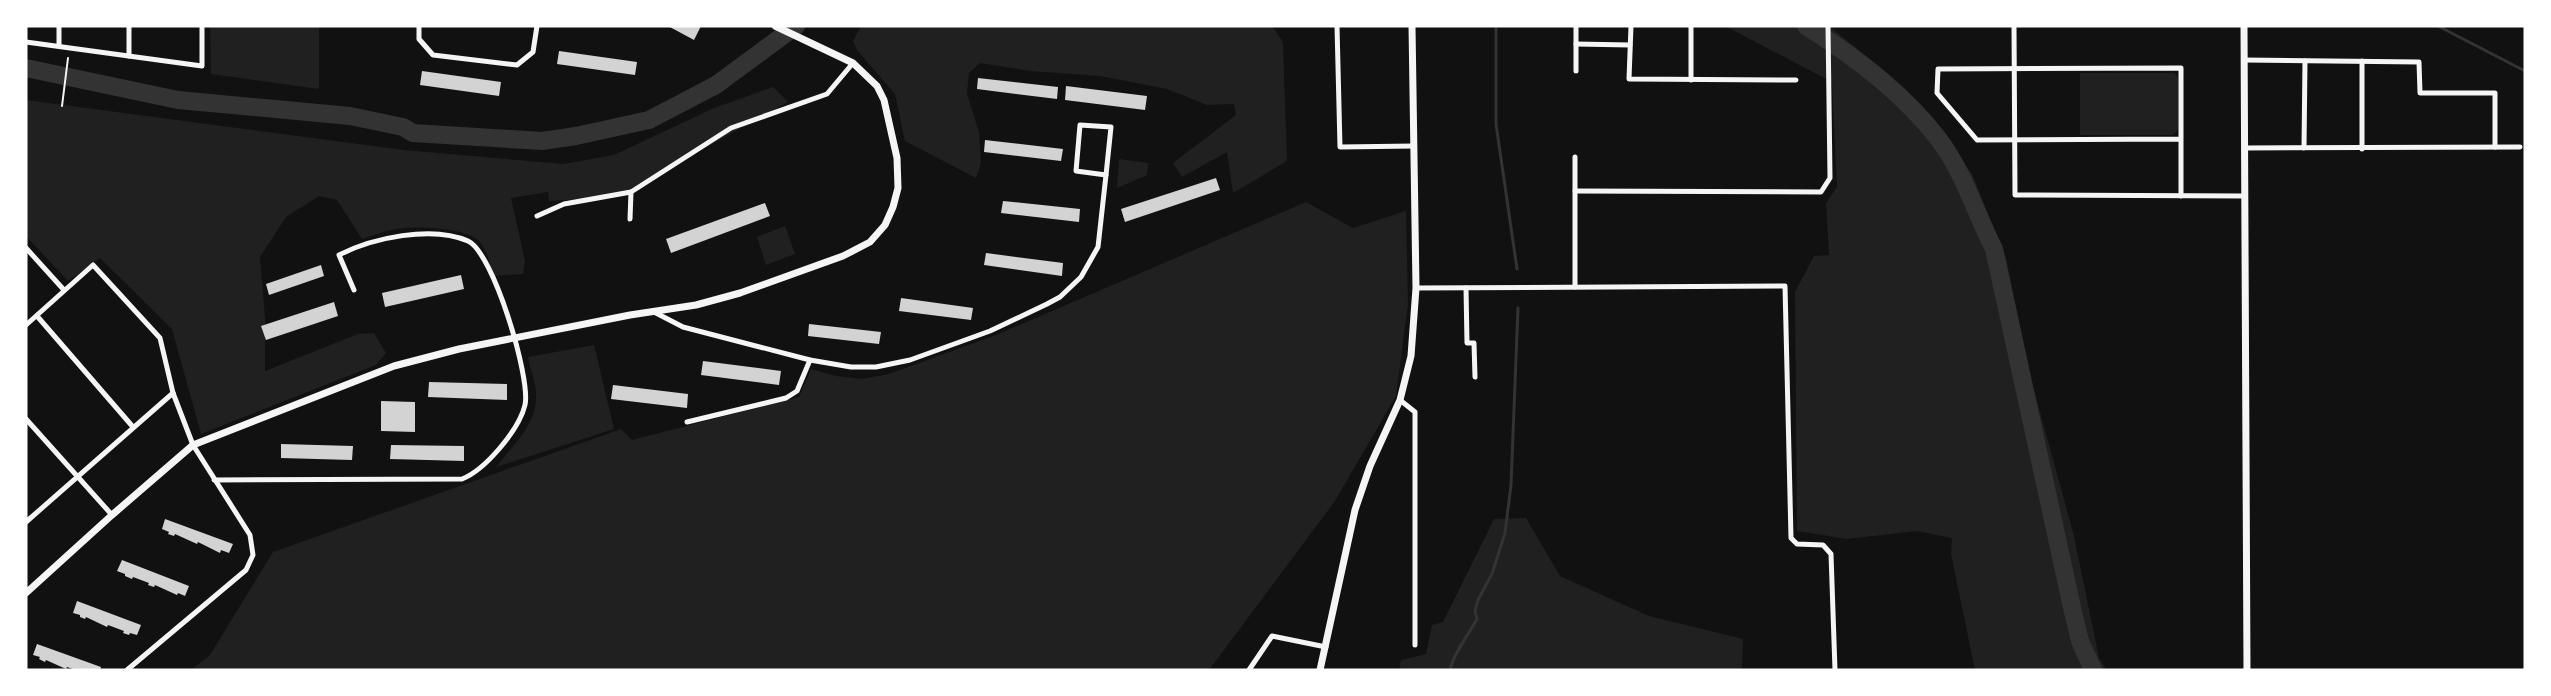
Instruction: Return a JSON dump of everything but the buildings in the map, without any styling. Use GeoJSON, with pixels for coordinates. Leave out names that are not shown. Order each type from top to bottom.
{"type":"FeatureCollection","features":[{"type":"Feature","properties":{"kind":"street"},"geometry":{"type":"LineString","coordinates":[[59,26],[59,46]]}},
{"type":"Feature","properties":{"kind":"street"},"geometry":{"type":"LineString","coordinates":[[129,26],[129,56]]}},
{"type":"Feature","properties":{"kind":"street"},"geometry":{"type":"LineString","coordinates":[[26,42],[202,66],[202,26]]}},
{"type":"Feature","properties":{"kind":"street"},"geometry":{"type":"LineString","coordinates":[[419,26],[419,39],[433,55],[517,65],[533,52],[537,26]]}},
{"type":"Feature","properties":{"kind":"street"},"geometry":{"type":"LineString","coordinates":[[26,593],[192,445],[394,366],[514,337],[652,311],[696,305],[740,294],[843,256],[870,242],[885,225],[893,207],[898,188],[897,158],[884,100],[877,86],[853,63],[775,26]]}},
{"type":"Feature","properties":{"kind":"street"},"geometry":{"type":"LineString","coordinates":[[1337,26],[1340,147],[1414,146]]}},
{"type":"Feature","properties":{"kind":"street"},"geometry":{"type":"LineString","coordinates":[[1320,670],[1355,510],[1370,466],[1400,400],[1411,356],[1416,288],[1412,26]]}},
{"type":"Feature","properties":{"kind":"street"},"geometry":{"type":"LineString","coordinates":[[1576,26],[1576,71]]}},
{"type":"Feature","properties":{"kind":"street"},"geometry":{"type":"LineString","coordinates":[[1631,26],[1629,79],[1796,80]]}},
{"type":"Feature","properties":{"kind":"street"},"geometry":{"type":"LineString","coordinates":[[1691,26],[1691,80]]}},
{"type":"Feature","properties":{"kind":"street"},"geometry":{"type":"LineString","coordinates":[[1575,191],[1821,192],[1830,178],[1828,26]]}},
{"type":"Feature","properties":{"kind":"street"},"geometry":{"type":"LineString","coordinates":[[2014,26],[2015,195],[2244,196]]}},
{"type":"Feature","properties":{"kind":"street"},"geometry":{"type":"LineString","coordinates":[[2244,26],[2247,670]]}},
{"type":"Feature","properties":{"kind":"street"},"geometry":{"type":"LineString","coordinates":[[1576,44],[1630,45]]}},
{"type":"Feature","properties":{"kind":"street"},"geometry":{"type":"LineString","coordinates":[[2244,60],[2419,62],[2420,93],[2494,93],[2495,147]]}},
{"type":"Feature","properties":{"kind":"street"},"geometry":{"type":"LineString","coordinates":[[2304,148],[2305,61]]}},
{"type":"Feature","properties":{"kind":"street"},"geometry":{"type":"LineString","coordinates":[[2362,61],[2362,149]]}},
{"type":"Feature","properties":{"kind":"street"},"geometry":{"type":"LineString","coordinates":[[537,216],[564,204],[631,192],[731,128],[827,94],[853,63]]}},
{"type":"Feature","properties":{"kind":"street"},"geometry":{"type":"LineString","coordinates":[[2181,139],[1977,140],[1937,93],[1938,68],[2181,68],[2181,139],[2181,196]]}},
{"type":"Feature","properties":{"kind":"street"},"geometry":{"type":"LineString","coordinates":[[652,311],[683,327],[810,360],[852,368],[898,363],[990,331],[1060,297],[1081,277],[1096,253],[1106,175],[1111,127],[1080,125],[1076,172],[1106,175]]}},
{"type":"Feature","properties":{"kind":"street"},"geometry":{"type":"LineString","coordinates":[[2244,148],[2520,147]]}},
{"type":"Feature","properties":{"kind":"street"},"geometry":{"type":"LineString","coordinates":[[1575,157],[1575,287]]}},
{"type":"Feature","properties":{"kind":"street"},"geometry":{"type":"LineString","coordinates":[[630,219],[631,192]]}},
{"type":"Feature","properties":{"kind":"street"},"geometry":{"type":"LineString","coordinates":[[214,480],[462,479],[474,474],[513,430],[525,406],[527,387],[514,337],[485,259],[478,248],[460,238],[424,234],[395,236],[357,246],[339,255],[354,290]]}},
{"type":"Feature","properties":{"kind":"street"},"geometry":{"type":"LineString","coordinates":[[26,248],[64,290]]}},
{"type":"Feature","properties":{"kind":"street"},"geometry":{"type":"LineString","coordinates":[[26,325],[93,265],[160,338],[174,393],[192,445],[250,535],[253,555],[246,570],[127,670]]}},
{"type":"Feature","properties":{"kind":"street"},"geometry":{"type":"LineString","coordinates":[[1416,288],[1785,286],[1791,538],[1797,544],[1823,545],[1831,554],[1835,670]]}},
{"type":"Feature","properties":{"kind":"street"},"geometry":{"type":"LineString","coordinates":[[1466,288],[1467,343],[1474,343],[1475,377]]}},
{"type":"Feature","properties":{"kind":"street"},"geometry":{"type":"LineString","coordinates":[[37,316],[134,426]]}},
{"type":"Feature","properties":{"kind":"street"},"geometry":{"type":"LineString","coordinates":[[687,422],[786,398],[797,391],[810,360]]}},
{"type":"Feature","properties":{"kind":"street"},"geometry":{"type":"LineString","coordinates":[[26,522],[76,476],[174,393]]}},
{"type":"Feature","properties":{"kind":"street"},"geometry":{"type":"LineString","coordinates":[[1400,400],[1416,412],[1415,645]]}},
{"type":"Feature","properties":{"kind":"street"},"geometry":{"type":"LineString","coordinates":[[26,419],[112,515]]}},
{"type":"Feature","properties":{"kind":"street"},"geometry":{"type":"LineString","coordinates":[[1249,670],[1272,636],[1326,647]]}},
{"type":"Feature","properties":{"kind":"path"},"geometry":{"type":"LineString","coordinates":[[62,106],[68,58]]}},
{"type":"Feature","properties":{"kind":"shaded area"},"geometry":{"type":"Polygon","coordinates":[[[210,26],[319,26],[319,89],[211,74],[210,26]]]}},
{"type":"Feature","properties":{"kind":"shaded area"},"geometry":{"type":"Polygon","coordinates":[[[861,26],[1272,26],[1283,42],[1287,161],[1233,193],[1227,152],[1182,177],[1173,163],[1236,115],[1234,104],[1207,105],[1167,89],[1100,76],[1030,71],[980,63],[969,73],[967,94],[979,132],[981,163],[976,178],[905,141],[895,94],[857,50],[853,41],[861,26]]]}},
{"type":"Feature","properties":{"kind":"shaded area"},"geometry":{"type":"Polygon","coordinates":[[[1725,26],[1829,26],[1880,67],[1927,112],[1972,174],[2006,258],[2031,379],[2074,536],[2099,658],[2107,670],[1975,670],[1951,554],[1952,538],[1917,531],[1847,539],[1797,531],[1795,292],[1814,256],[1829,255],[1826,203],[1837,187],[1832,82],[1725,26]]]}},
{"type":"Feature","properties":{"kind":"shaded area"},"geometry":{"type":"Polygon","coordinates":[[[2080,73],[2174,73],[2178,77],[2178,130],[2173,135],[2080,135],[2080,73]]]}},
{"type":"Feature","properties":{"kind":"shaded area"},"geometry":{"type":"Polygon","coordinates":[[[773,87],[788,102],[628,190],[584,199],[549,201],[548,192],[511,198],[525,261],[523,274],[493,276],[488,257],[478,240],[460,232],[436,228],[400,228],[362,239],[337,200],[319,196],[286,217],[260,257],[265,318],[265,371],[358,334],[374,333],[386,353],[376,365],[201,434],[172,329],[100,258],[68,281],[26,236],[26,100],[404,150],[563,164],[614,155],[714,108],[773,87]]]}},
{"type":"Feature","properties":{"kind":"shaded area"},"geometry":{"type":"Polygon","coordinates":[[[1119,159],[1148,163],[1147,175],[1117,188],[1119,159]]]}},
{"type":"Feature","properties":{"kind":"shaded area"},"geometry":{"type":"Polygon","coordinates":[[[1306,202],[1353,228],[1406,211],[1408,304],[1396,396],[1335,501],[1209,670],[191,670],[210,655],[273,552],[621,429],[632,440],[799,397],[811,369],[836,376],[862,379],[889,374],[996,335],[1306,202]]]}},
{"type":"Feature","properties":{"kind":"shaded area"},"geometry":{"type":"Polygon","coordinates":[[[785,226],[795,254],[766,265],[757,237],[785,226]]]}},
{"type":"Feature","properties":{"kind":"shaded area"},"geometry":{"type":"Polygon","coordinates":[[[594,345],[614,429],[496,467],[522,436],[535,408],[535,388],[528,357],[594,345]]]}},
{"type":"Feature","properties":{"kind":"shaded area"},"geometry":{"type":"Polygon","coordinates":[[[1526,518],[1560,576],[1649,616],[1743,639],[1742,670],[1399,670],[1401,660],[1426,654],[1432,625],[1443,622],[1494,519],[1526,518]]]}},
{"type":"Feature","properties":{"kind":"waterway"},"geometry":{"type":"LineString","coordinates":[[26,68],[178,100],[350,116],[403,127],[413,133],[542,141],[576,136],[649,120],[716,85],[796,26]]}},
{"type":"Feature","properties":{"kind":"waterway"},"geometry":{"type":"LineString","coordinates":[[1496,26],[1496,124],[1517,269]]}},
{"type":"Feature","properties":{"kind":"waterway"},"geometry":{"type":"LineString","coordinates":[[1806,26],[1859,62],[1893,90],[1937,137],[1954,163],[1994,249],[2073,612],[2080,641],[2093,670]]}},
{"type":"Feature","properties":{"kind":"waterway"},"geometry":{"type":"LineString","coordinates":[[2438,26],[2525,71]]}},
{"type":"Feature","properties":{"kind":"waterway"},"geometry":{"type":"LineString","coordinates":[[1450,670],[1458,651],[1477,619],[1475,611],[1478,600],[1492,574],[1505,533],[1511,485],[1518,308]]}}]}
